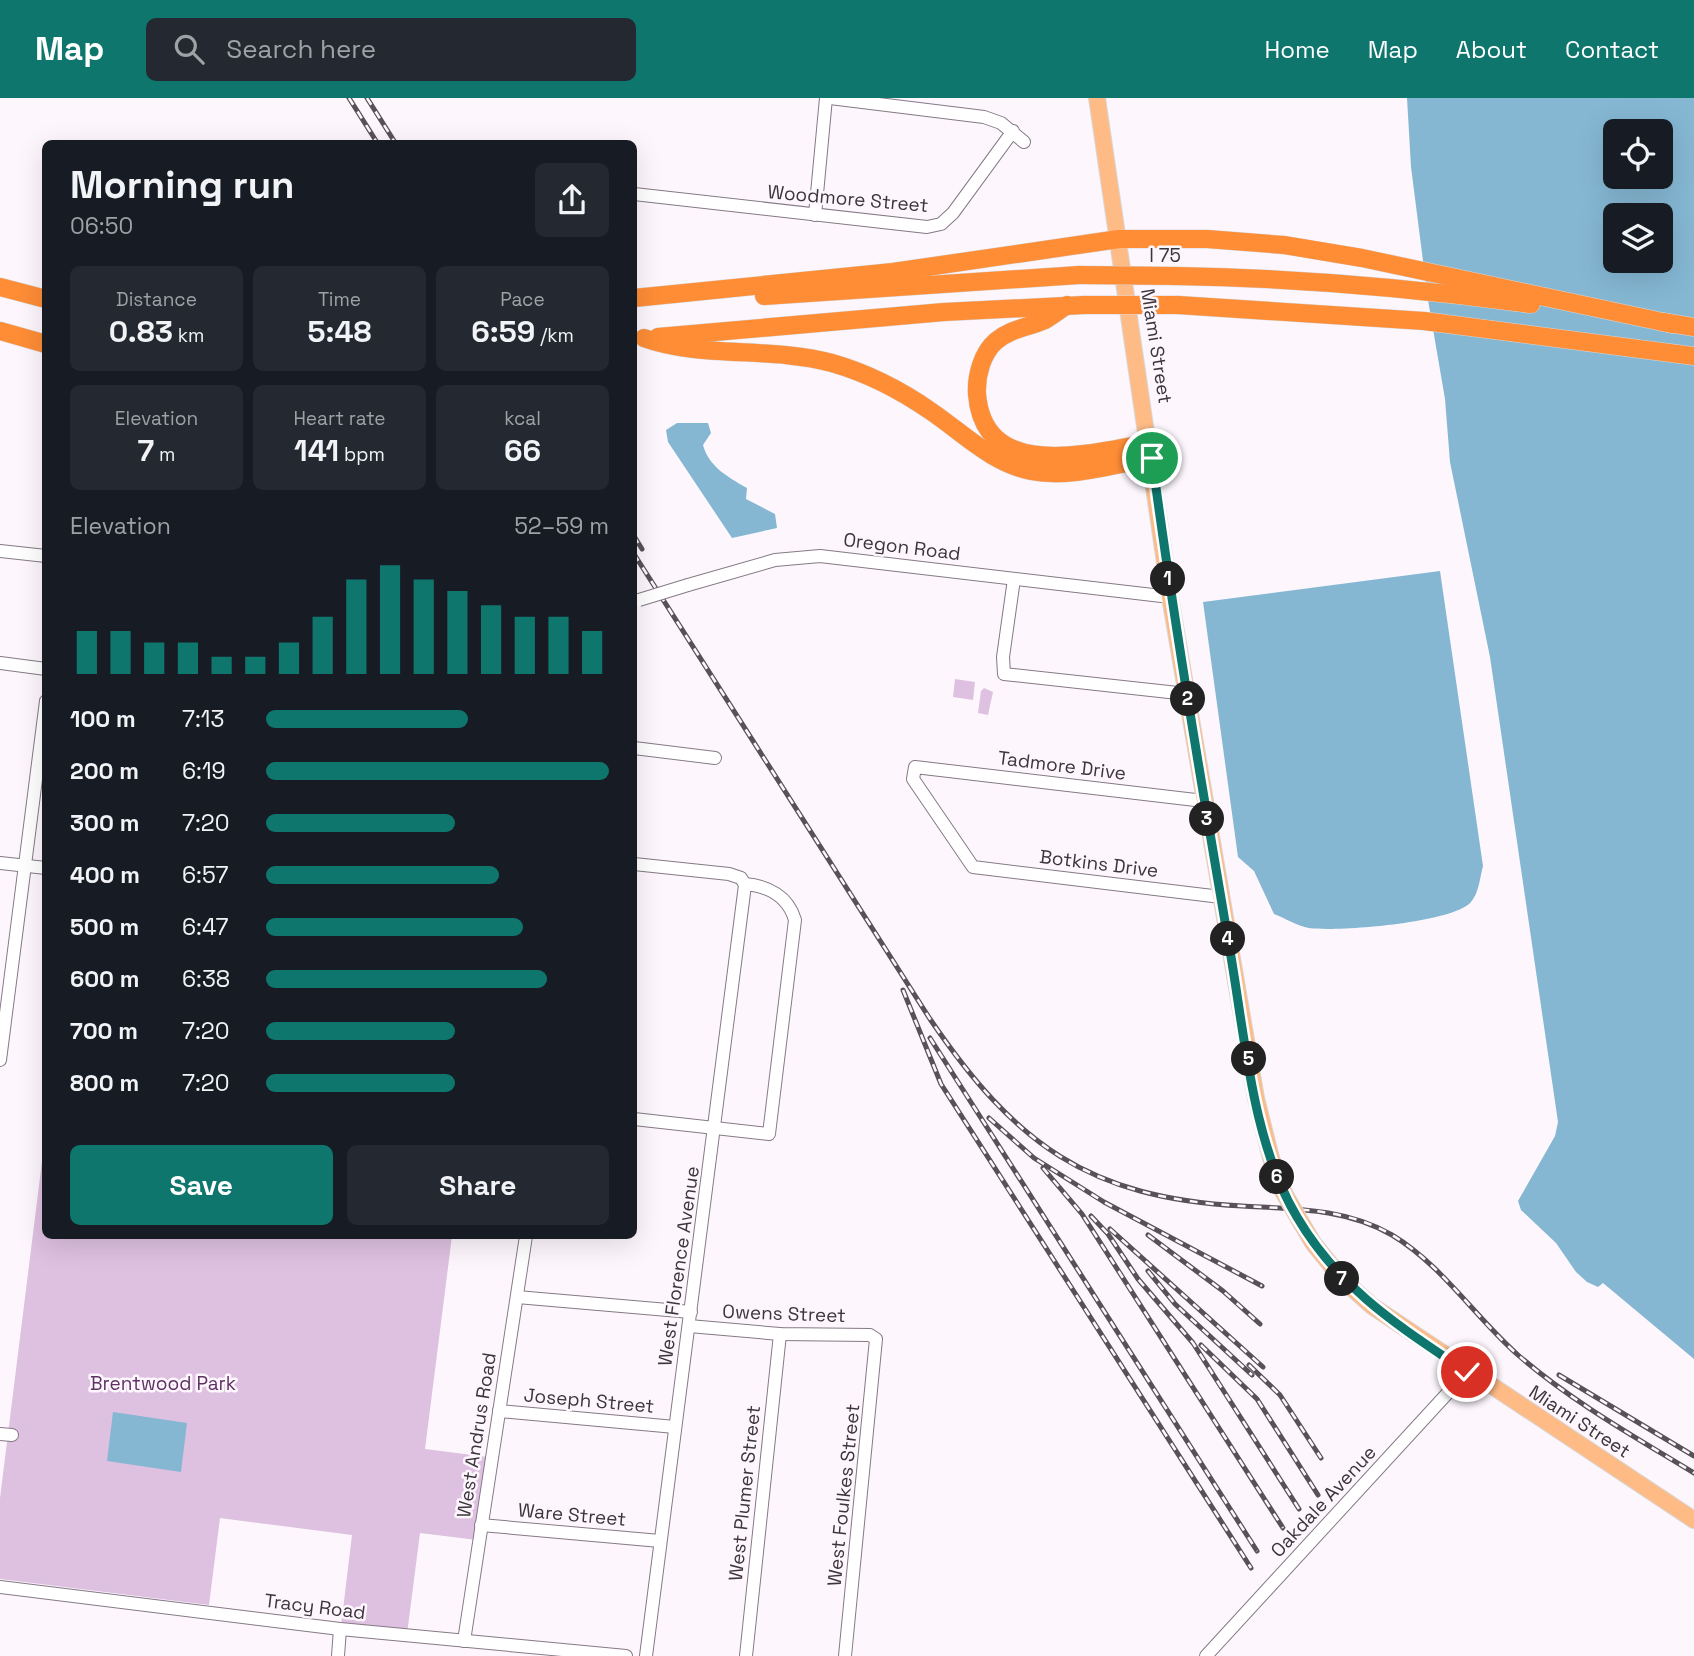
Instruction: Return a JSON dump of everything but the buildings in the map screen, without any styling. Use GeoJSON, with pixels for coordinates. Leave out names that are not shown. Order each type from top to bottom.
{"type":"FeatureCollection","features":[{"type":"Feature","properties":{"kind":"highway"},"geometry":{"type":"LineString","coordinates":[[637,298],[906,271],[1119,239],[1252,242],[1362,258],[1672,324]]}},
{"type":"Feature","properties":{"kind":"highway","name":"I 75"},"geometry":{"type":"LineString","coordinates":[[637,306],[1079,275],[1261,277],[1375,286],[1694,327]]}},
{"type":"Feature","properties":{"kind":"highway"},"geometry":{"type":"LineString","coordinates":[[0,287],[42,298]]}},
{"type":"Feature","properties":{"kind":"highway"},"geometry":{"type":"LineString","coordinates":[[1075,305],[1044,320],[1013,328],[994,342],[981,364],[977,384],[984,419],[996,437],[1011,449],[1038,457],[1151,450]]}},
{"type":"Feature","properties":{"kind":"highway"},"geometry":{"type":"LineString","coordinates":[[639,339],[944,312],[1075,305],[1178,305],[1366,315],[1694,356]]}},
{"type":"Feature","properties":{"kind":"highway"},"geometry":{"type":"LineString","coordinates":[[0,333],[42,343]]}},
{"type":"Feature","properties":{"kind":"highway"},"geometry":{"type":"LineString","coordinates":[[639,339],[670,348],[797,354],[848,368],[888,385],[930,411],[1001,462],[1031,471],[1065,472],[1151,450]]}},
{"type":"Feature","properties":{"kind":"main road","name":"Miami Street"},"geometry":{"type":"LineString","coordinates":[[1097,98],[1151,450],[1170,597],[1204,801],[1256,1098],[1281,1188],[1313,1243],[1343,1280],[1372,1306],[1467,1372],[1694,1520]]}},
{"type":"Feature","properties":{"kind":"street"},"geometry":{"type":"LineString","coordinates":[[815,215],[828,98],[984,117],[1013,131],[1024,142]]}},
{"type":"Feature","properties":{"kind":"street","name":"Woodmore Street"},"geometry":{"type":"LineString","coordinates":[[637,194],[919,227],[941,224],[960,205],[1013,131]]}},
{"type":"Feature","properties":{"kind":"street"},"geometry":{"type":"LineString","coordinates":[[0,551],[42,556]]}},
{"type":"Feature","properties":{"kind":"street","name":"Oregon Road"},"geometry":{"type":"LineString","coordinates":[[637,600],[775,560],[811,556],[1170,597]]}},
{"type":"Feature","properties":{"kind":"street"},"geometry":{"type":"LineString","coordinates":[[1014,579],[1003,656],[1004,674],[1187,694]]}},
{"type":"Feature","properties":{"kind":"street"},"geometry":{"type":"LineString","coordinates":[[0,663],[42,668]]}},
{"type":"Feature","properties":{"kind":"street"},"geometry":{"type":"LineString","coordinates":[[0,1060],[42,732]]}},
{"type":"Feature","properties":{"kind":"street"},"geometry":{"type":"LineString","coordinates":[[637,748],[715,758]]}},
{"type":"Feature","properties":{"kind":"street","name":"Tadmore Drive"},"geometry":{"type":"LineString","coordinates":[[973,867],[918,789],[913,779],[915,767],[1204,801]]}},
{"type":"Feature","properties":{"kind":"street"},"geometry":{"type":"LineString","coordinates":[[0,863],[42,868]]}},
{"type":"Feature","properties":{"kind":"street"},"geometry":{"type":"LineString","coordinates":[[637,864],[729,874],[744,883],[768,888],[783,898],[790,906],[795,920],[769,1134],[637,1119]]}},
{"type":"Feature","properties":{"kind":"street","name":"Botkins Drive"},"geometry":{"type":"LineString","coordinates":[[973,867],[1221,897]]}},
{"type":"Feature","properties":{"kind":"street","name":"West Florence Avenue"},"geometry":{"type":"LineString","coordinates":[[646,1656],[744,883]]}},
{"type":"Feature","properties":{"kind":"street","name":"West Andrus Road"},"geometry":{"type":"LineString","coordinates":[[464,1641],[526,1239]]}},
{"type":"Feature","properties":{"kind":"street"},"geometry":{"type":"LineString","coordinates":[[517,1297],[691,1312]]}},
{"type":"Feature","properties":{"kind":"street","name":"Owens Street"},"geometry":{"type":"LineString","coordinates":[[689,1326],[780,1334],[866,1335],[876,1339]]}},
{"type":"Feature","properties":{"kind":"street","name":"West Plumer Street"},"geometry":{"type":"LineString","coordinates":[[746,1656],[780,1334]]}},
{"type":"Feature","properties":{"kind":"street","name":"West Foulkes Street"},"geometry":{"type":"LineString","coordinates":[[845,1656],[876,1339]]}},
{"type":"Feature","properties":{"kind":"street","name":"Oakdale Avenue"},"geometry":{"type":"LineString","coordinates":[[1206,1656],[1467,1372]]}},
{"type":"Feature","properties":{"kind":"street","name":"Joseph Street"},"geometry":{"type":"LineString","coordinates":[[499,1411],[675,1427]]}},
{"type":"Feature","properties":{"kind":"street","name":"Ware Street"},"geometry":{"type":"LineString","coordinates":[[481,1525],[660,1541]]}},
{"type":"Feature","properties":{"kind":"street","name":"Tracy Road"},"geometry":{"type":"LineString","coordinates":[[0,1587],[340,1629],[626,1656]]}},
{"type":"Feature","properties":{"kind":"street"},"geometry":{"type":"LineString","coordinates":[[338,1656],[340,1629]]}},
{"type":"Feature","properties":{"kind":"green space"},"geometry":{"type":"Polygon","coordinates":[[[955,679],[975,682],[973,700],[953,697],[955,679]]]}},
{"type":"Feature","properties":{"kind":"green space"},"geometry":{"type":"Polygon","coordinates":[[[984,688],[993,692],[988,715],[978,713],[981,691],[984,688]]]}},
{"type":"Feature","properties":{"kind":"green space","name":"Brentwood Park"},"geometry":{"type":"Polygon","coordinates":[[[42,1161],[42,1239],[452,1239],[425,1449],[488,1457],[477,1540],[420,1533],[407,1634],[341,1626],[352,1535],[220,1518],[209,1605],[0,1579],[0,1498],[42,1161]]]}},
{"type":"Feature","properties":{"kind":"water"},"geometry":{"type":"Polygon","coordinates":[[[1407,98],[1694,98],[1694,1359],[1603,1283],[1598,1287],[1587,1282],[1576,1272],[1556,1243],[1521,1210],[1518,1201],[1555,1136],[1558,1122],[1490,657],[1450,462],[1445,399],[1428,300],[1411,167],[1407,98]]]}},
{"type":"Feature","properties":{"kind":"water"},"geometry":{"type":"Polygon","coordinates":[[[677,423],[708,423],[711,433],[703,445],[706,453],[720,471],[747,488],[746,499],[775,514],[777,528],[732,538],[668,442],[666,430],[677,423]]]}},
{"type":"Feature","properties":{"kind":"water"},"geometry":{"type":"Polygon","coordinates":[[[1440,571],[1483,866],[1476,894],[1471,902],[1460,909],[1419,921],[1344,929],[1309,928],[1296,924],[1274,914],[1254,871],[1238,857],[1203,602],[1440,571]]]}},
{"type":"Feature","properties":{"kind":"water"},"geometry":{"type":"Polygon","coordinates":[[[113,1412],[187,1423],[181,1472],[107,1461],[113,1412]]]}},
{"type":"Feature","properties":{"kind":"railway"},"geometry":{"type":"LineString","coordinates":[[349,98],[375,140]]}},
{"type":"Feature","properties":{"kind":"railway"},"geometry":{"type":"LineString","coordinates":[[367,98],[393,140]]}},
{"type":"Feature","properties":{"kind":"railway"},"geometry":{"type":"LineString","coordinates":[[637,541],[642,549]]}},
{"type":"Feature","properties":{"kind":"railway"},"geometry":{"type":"LineString","coordinates":[[637,559],[930,1019],[961,1063],[1025,1131],[1060,1156],[1098,1176],[1140,1191],[1188,1201],[1300,1209],[1338,1215],[1374,1226],[1392,1235],[1443,1276],[1502,1340],[1538,1372],[1604,1418],[1694,1473]]}},
{"type":"Feature","properties":{"kind":"railway"},"geometry":{"type":"LineString","coordinates":[[903,990],[941,1084],[1251,1568]]}},
{"type":"Feature","properties":{"kind":"railway"},"geometry":{"type":"LineString","coordinates":[[930,1038],[1257,1551]]}},
{"type":"Feature","properties":{"kind":"railway"},"geometry":{"type":"LineString","coordinates":[[989,1118],[1034,1158],[1104,1202],[1262,1286]]}},
{"type":"Feature","properties":{"kind":"railway"},"geometry":{"type":"LineString","coordinates":[[1043,1168],[1082,1214],[1283,1528]]}},
{"type":"Feature","properties":{"kind":"railway"},"geometry":{"type":"LineString","coordinates":[[1091,1216],[1108,1234],[1138,1279],[1193,1343],[1299,1509]]}},
{"type":"Feature","properties":{"kind":"railway"},"geometry":{"type":"LineString","coordinates":[[1110,1229],[1263,1367]]}},
{"type":"Feature","properties":{"kind":"railway"},"geometry":{"type":"LineString","coordinates":[[1148,1235],[1223,1291],[1260,1324]]}},
{"type":"Feature","properties":{"kind":"railway"},"geometry":{"type":"LineString","coordinates":[[1148,1271],[1175,1304],[1252,1375]]}},
{"type":"Feature","properties":{"kind":"railway"},"geometry":{"type":"LineString","coordinates":[[1201,1345],[1257,1399],[1318,1495]]}},
{"type":"Feature","properties":{"kind":"railway"},"geometry":{"type":"LineString","coordinates":[[1249,1365],[1280,1395],[1321,1458]]}},
{"type":"Feature","properties":{"kind":"railway"},"geometry":{"type":"LineString","coordinates":[[1559,1375],[1694,1456]]}},
{"type":"Feature","properties":{"kind":"route"},"geometry":{"type":"LineString","coordinates":[[1152,458],[1170,597],[1256,1098],[1281,1188],[1313,1243],[1343,1280],[1372,1306],[1467,1372]]}}]}
